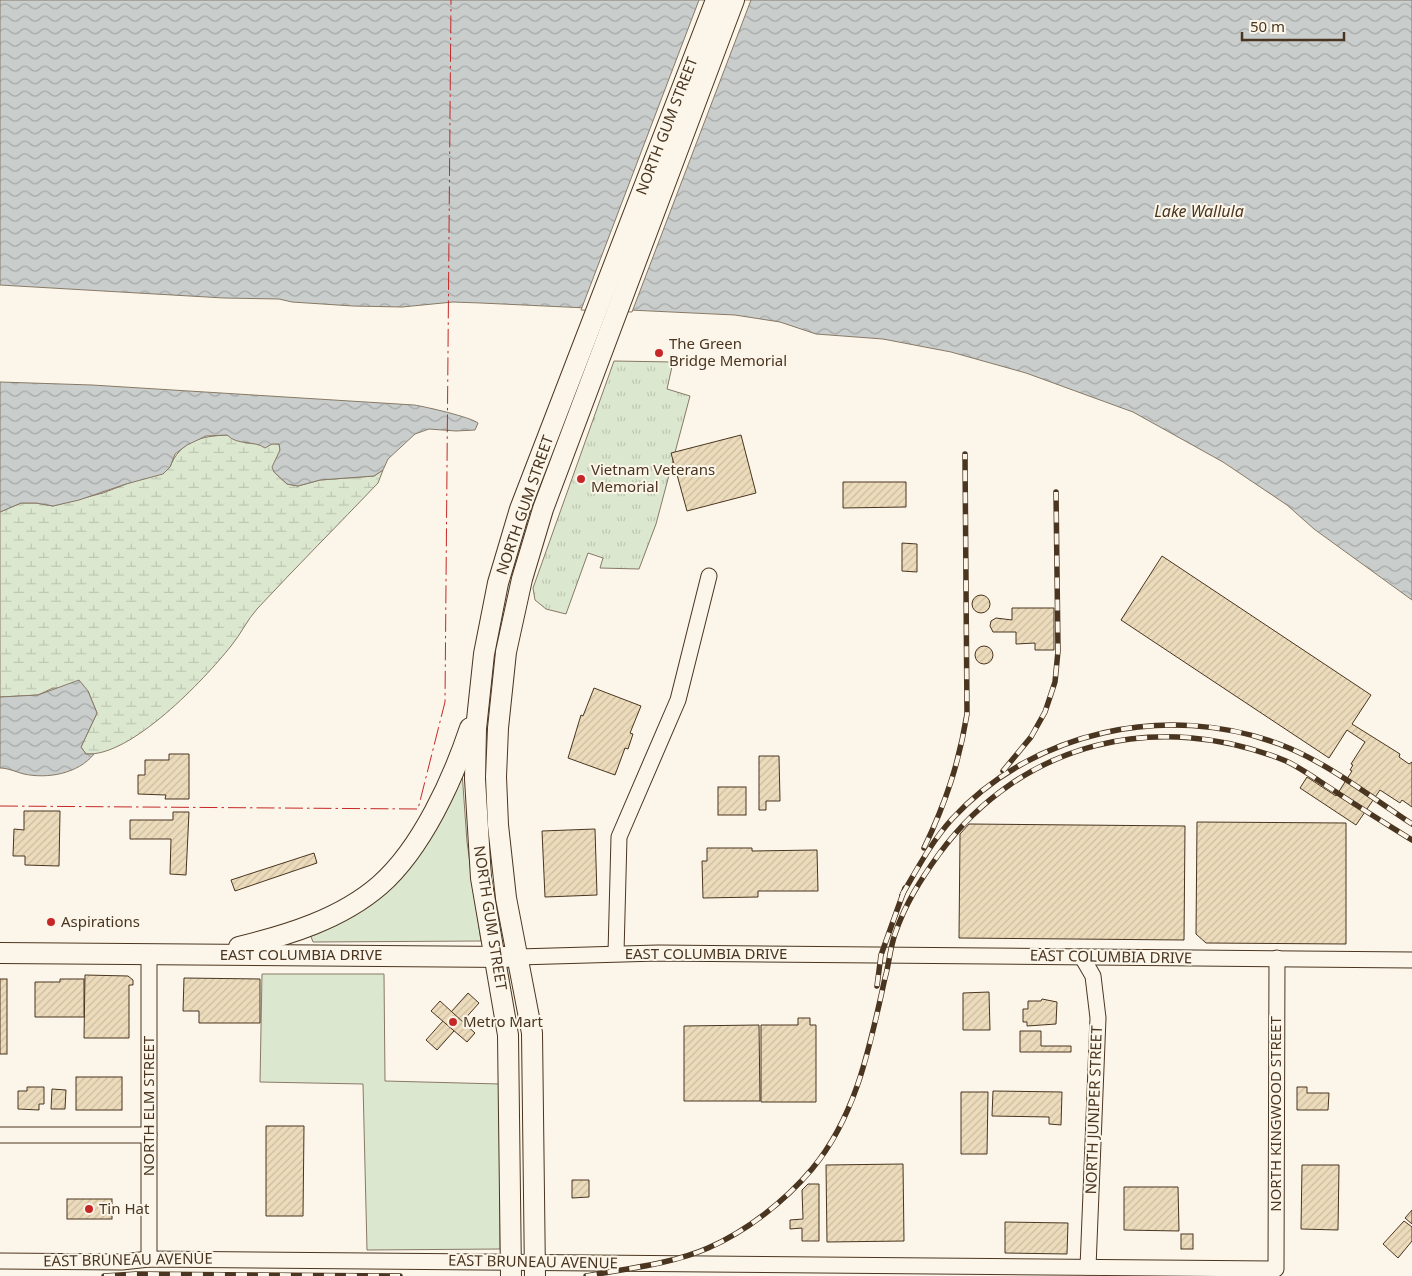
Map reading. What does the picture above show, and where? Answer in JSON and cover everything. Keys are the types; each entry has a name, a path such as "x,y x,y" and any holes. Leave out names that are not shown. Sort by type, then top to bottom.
{"main road":[{"name":"NORTH GUM STREET","path":"535,1269 533,1050 529,1008 506,898 498,825 497,752 503,678 513,616 527,557 584,370 716,0"},
{"name":"NORTH GUM STREET","path":"511,1269 510,1060 505,1011 483,895 476,828 475,779 478,704 488,634 504,558 523,501 584,370 734,0"},
{"path":"205,954 282,937 350,906 380,885 399,865 441,798 464,746 478,704"},
{"name":"EAST COLUMBIA DRIVE","path":"0,953 518,957"}],"street":[{"path":"616,953 619,837 678,700 709,576"},
{"name":"EAST COLUMBIA DRIVE","path":"518,957 616,953 1412,960"},
{"name":"NORTH ELM STREET","path":"149,954 149,1258"},
{"name":"NORTH JUNIPER STREET","path":"1082,957 1092,976 1098,1018 1088,1267"},
{"name":"NORTH KINGWOOD STREET","path":"1276,958 1276,1269"},
{"path":"0,1135 149,1135"},
{"name":"EAST BRUNEAU AVENUE","path":"0,1262 122,1262 149,1258 511,1269 1088,1267 1276,1269"}],"green space":[{"path":"614,361 673,362 667,389 690,396 656,524 639,569 600,568 603,558 588,553 566,614 546,609 535,600 533,588"},
{"path":"227,435 246,443 279,444 280,450 274,472 287,484 298,486 320,480 374,476 383,470 378,483 257,609 219,661 185,696 145,730 124,743 104,752 86,754 81,747 97,713 88,691 53,688 38,695 0,697 0,512 21,503 53,506 103,493 170,467 179,451 192,442 209,437"},
{"path":"462,772 467,842 481,941 313,942 310,934 362,905"},
{"path":"262,974 384,974 385,1081 500,1084 500,1249 367,1250 363,1084 260,1082"}],"water":[{"name":"Lake Wallula","path":"0,0 1412,0 1412,600 1314,529 1287,505 1223,462 1133,412 1026,373 951,352 883,339 816,334 780,322 735,315 453,302 402,307 353,306 292,302 279,299 224,298 0,285"},
{"path":"0,382 92,385 414,405 458,415 478,423 475,430 429,429 415,434 388,459 383,470 374,476 320,480 298,486 287,484 274,472 272,467 280,450 279,444 272,444 265,448 256,444 236,441 227,435 206,436 187,445 175,454 170,467 163,474 79,500 53,506 21,503 0,512"},
{"path":"79,680 88,691 97,713 81,747 86,754 94,754 80,766 52,775 24,774 0,768 0,697 38,695"}],"pier":[{"path":"699,0 751,0 632,312 581,310"}],"building":[{"path":"741,435 756,493 687,511 671,453"},
{"path":"843,482 906,482 906,507 843,508"},
{"path":"902,543 917,544 917,572 902,571"},
{"path":"1162,556 1371,695 1352,724 1400,754 1399,757 1409,764 1412,762 1412,807 1402,800 1400,803 1380,790 1356,825 1300,788 1307,777 1336,796 1352,771 1350,770 1353,765 1351,764 1365,742 1347,730 1329,758 1121,620"},
{"path":"981,595 987,598 990,604 987,610 981,613 975,610 972,604 975,598"},
{"path":"1012,608 1054,608 1054,650 1035,650 1035,643 1016,644 1016,632 993,632 990,626 991,621 996,618 1012,620"},
{"path":"984,646 990,649 993,655 990,661 984,664 978,661 975,655 978,649"},
{"path":"594,688 641,706 630,733 633,734 628,749 625,748 615,775 568,758 581,715 583,716"},
{"path":"169,754 189,754 189,799 165,799 166,795 138,794 138,775 145,775 145,760 169,760"},
{"path":"759,756 779,756 780,801 766,801 766,810 759,810"},
{"path":"718,787 746,787 746,815 718,815"},
{"path":"24,811 60,811 59,866 25,865 25,856 13,856 14,829 24,830"},
{"path":"173,812 189,812 186,875 170,874 171,839 130,839 130,820 173,820"},
{"path":"1197,822 1346,823 1346,944 1206,943 1196,934"},
{"path":"969,824 1185,826 1184,940 959,938 960,834"},
{"path":"595,829 597,895 545,897 542,831"},
{"path":"707,848 752,848 752,851 817,850 818,891 758,891 758,897 703,898 702,861 707,861"},
{"path":"314,853 317,863 235,891 231,880"},
{"path":"85,975 128,976 133,980 133,985 129,985 129,1038 84,1038"},
{"path":"184,978 260,979 260,1023 199,1023 199,1011 183,1011"},
{"path":"0,979 7,979 7,1054 0,1054"},
{"path":"60,979 84,979 84,1017 35,1017 35,982 60,982"},
{"path":"989,992 990,1030 963,1030 963,993"},
{"path":"468,993 479,1003 437,1050 426,1040"},
{"path":"1042,999 1057,1002 1056,1024 1027,1026 1027,1022 1023,1022 1023,1009 1028,1009 1028,1001 1041,1001"},
{"name":"Metro Mart","path":"440,1001 475,1033 467,1042 431,1011"},
{"path":"798,1018 810,1018 810,1025 816,1025 816,1102 761,1102 761,1025 798,1025"},
{"path":"759,1025 760,1101 684,1101 684,1026"},
{"path":"1020,1031 1041,1031 1041,1046 1071,1046 1071,1052 1020,1052"},
{"path":"76,1077 122,1077 122,1110 76,1110"},
{"path":"27,1087 44,1087 44,1104 39,1104 39,1110 18,1109 18,1091 27,1091"},
{"path":"1297,1087 1307,1087 1307,1093 1329,1093 1328,1110 1297,1110"},
{"path":"52,1089 66,1090 65,1109 51,1109"},
{"path":"993,1091 1062,1092 1061,1125 1049,1124 1049,1117 992,1116"},
{"path":"961,1092 988,1092 987,1154 961,1154"},
{"path":"266,1126 304,1126 303,1216 266,1216"},
{"path":"903,1164 904,1241 827,1242 826,1165"},
{"path":"1302,1165 1339,1165 1338,1230 1301,1229"},
{"path":"572,1180 589,1180 589,1197 572,1198"},
{"path":"808,1184 819,1184 819,1241 802,1241 802,1228 790,1229 790,1220 803,1219 802,1190"},
{"path":"1124,1187 1178,1187 1179,1231 1124,1230"},
{"name":"Tin Hat","path":"67,1199 112,1199 112,1219 67,1219"},
{"path":"1412,1210 1412,1224 1405,1218"},
{"path":"1404,1221 1412,1227 1412,1241 1398,1258 1383,1244"},
{"path":"1005,1222 1068,1223 1067,1254 1005,1253"},
{"path":"1181,1234 1193,1234 1193,1249 1181,1249"}],"railway":[{"path":"924,848 951,782 967,714 965,454"},
{"path":"1003,771 1031,737 1045,712 1055,682 1058,651 1056,492"},
{"path":"902,895 938,836 952,819 985,789 1022,764 1062,746 1104,733 1148,726 1192,726 1236,732 1279,744 1297,751 1331,770 1412,824"},
{"path":"586,1276 664,1262 694,1254 723,1241 751,1224 778,1204 812,1169 827,1148 851,1103 867,1054 893,939 914,892 939,854 972,815 1010,784 1052,761 1096,746 1142,738 1189,738 1238,745 1292,764 1412,840"},
{"path":"877,986 881,955 905,888"},
{"path":"104,1276 136,1274 400,1276"}],"power":[{"path":"0,806 418,809 445,702 451,0"}],"place":[{"name":"The Green Bridge Memorial","path":"659,353"},
{"name":"Vietnam Veterans Memorial","path":"581,479"},
{"name":"Aspirations","path":"51,922"},
{"name":"Metro Mart","path":"453,1022"},
{"name":"Tin Hat","path":"89,1209"}]}
